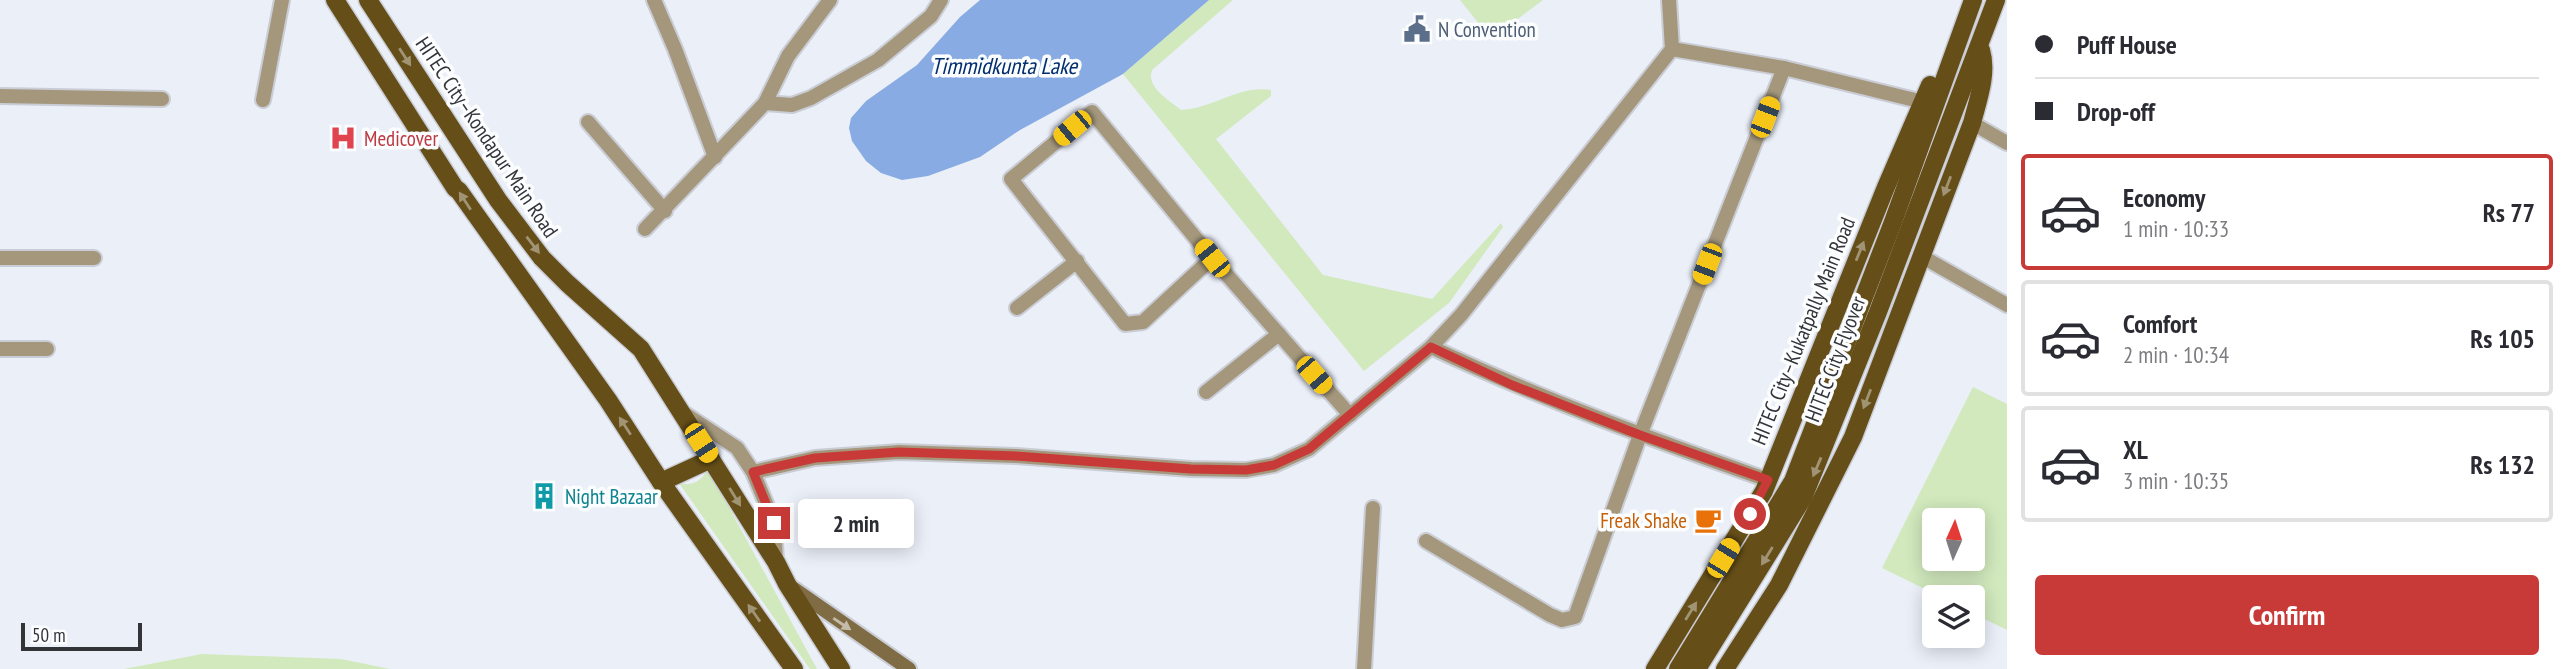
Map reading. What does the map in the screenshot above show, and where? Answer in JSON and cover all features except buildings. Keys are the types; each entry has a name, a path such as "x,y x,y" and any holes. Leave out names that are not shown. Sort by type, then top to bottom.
{"main road":[{"path":"335,0 455,188 608,400 661,482 794,669"},
{"name":"HITEC City–Kondapur Main Road","path":"368,0 498,201 542,258 641,349 841,669"},
{"name":"HITEC City–Kukatpally Main Road","path":"1655,669 1764,491 1886,187 1936,73 1955,47 1973,0"},
{"path":"1725,669 1779,585 1853,437 1972,123 1983,74 1984,60 1980,48 1996,0"},
{"name":"HITEC City Flyover","path":"1697,669 1803,499 1869,310 1955,47"},
{"name":"HITEC City Flyover","path":"1678,669 1793,481 1980,48"},
{"path":"661,482 711,459"},
{"path":"787,584 909,669"}],"street":[{"path":"263,100 282,0"},
{"path":"654,0 715,157"},
{"path":"645,229 765,103 788,56 831,0"},
{"path":"765,103 792,105 811,98 878,60 931,16 941,0"},
{"path":"753,472 815,458 899,452 1246,470 1274,465 1309,449 1431,347 1492,279 1672,49 1669,0"},
{"path":"1672,49 1784,68 1923,102"},
{"path":"1426,541 1550,615 1562,620 1575,617 1640,435 1784,68"},
{"path":"0,96 162,99"},
{"path":"1212,258 1143,322 1125,324 1011,179 1092,112 1212,258 1350,415"},
{"path":"588,122 665,211"},
{"path":"1972,123 2007,143"},
{"path":"1921,256 2007,305"},
{"path":"0,258 94,258"},
{"path":"1017,308 1077,261"},
{"path":"1206,392 1279,334"},
{"path":"1431,347 1512,385 1640,435 1768,480"},
{"path":"0,349 47,349"},
{"path":"681,412 737,448 753,472 774,523 776,562"},
{"path":"1364,669 1373,508"}],"green space":[{"path":"1209,0 1233,0 1152,70 1152,82 1160,93 1181,110 1204,106 1248,91 1271,90 1271,96 1216,139 1323,275 1432,299 1501,223 1503,227 1449,303 1364,371 1123,74"},
{"path":"1460,0 1543,0 1491,39"},
{"path":"1973,387 2007,404 2007,630 1985,619 1985,585 1922,585 1922,588 1882,568"},
{"path":"708,469 817,669 810,669 679,483 696,482"},
{"path":"202,654 341,659 390,669 124,669"}],"water":[{"name":"Timmidkunta Lake","path":"980,0 1209,0 1123,74 1020,130 980,157 928,176 902,180 881,173 866,161 852,141 849,128 851,118 866,101 917,65 960,17"}],"place":[{"name":"N Convention","path":"1417,29"},
{"name":"Medicover","path":"343,138"},
{"name":"Night Bazaar","path":"544,496"},
{"name":"Freak Shake","path":"1708,520"}],"route":[{"path":"774,523 753,472 815,458 899,452 1016,456 1191,469 1246,470 1274,465 1309,449 1431,347 1512,385 1640,435 1768,480 1750,514"}]}
